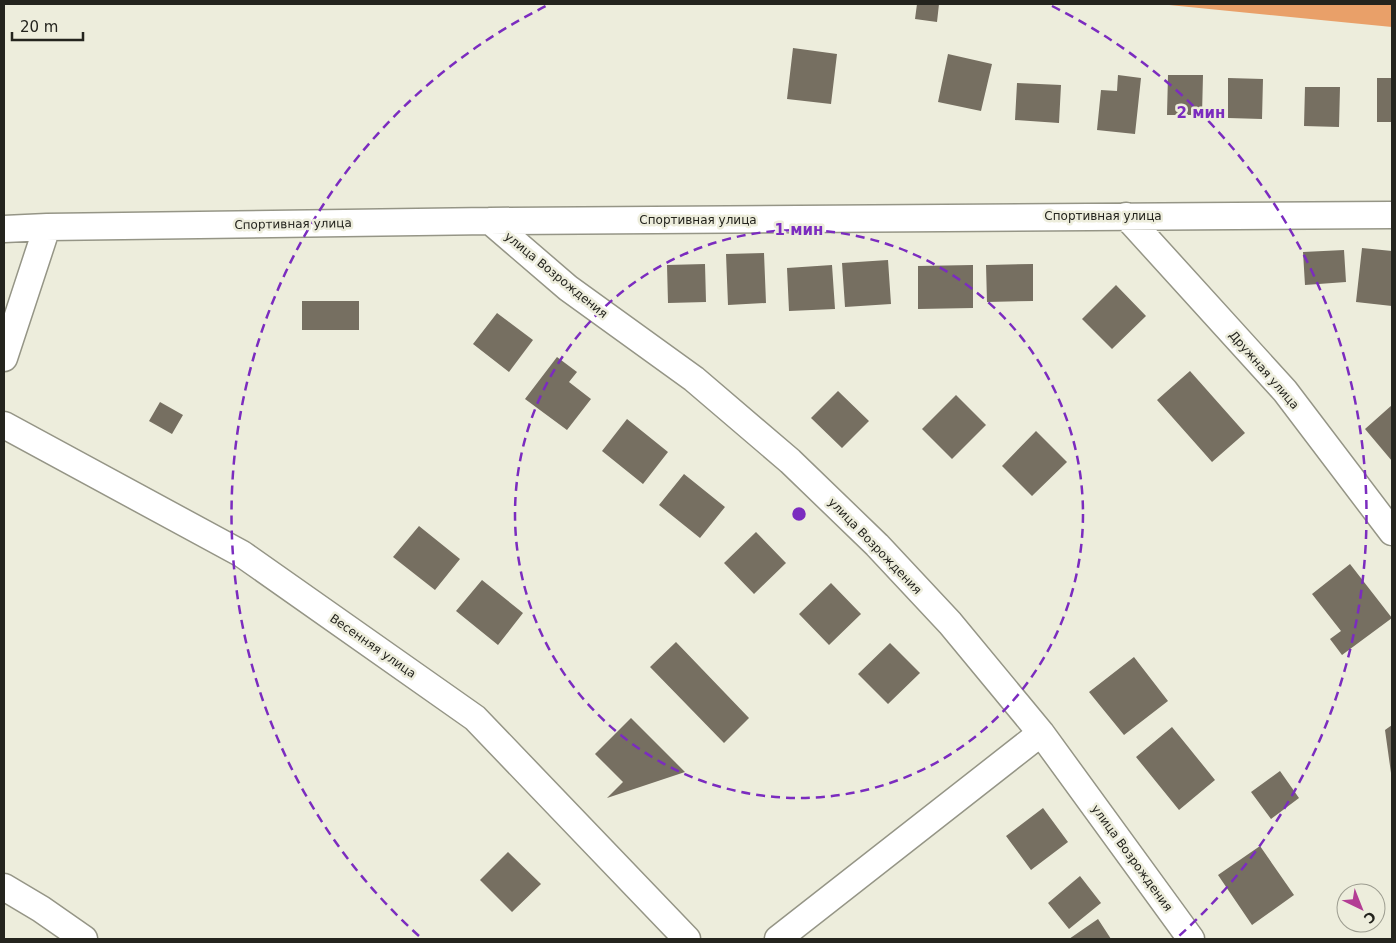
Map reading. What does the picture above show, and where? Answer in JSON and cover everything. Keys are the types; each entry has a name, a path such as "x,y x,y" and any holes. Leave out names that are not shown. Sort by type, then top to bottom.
{"street":[{"name":"Спортивная улица","path":"4,229 490,221 1392,214"},
{"name":"Дружная улица","path":"1126,216 1285,391 1392,532"},
{"name":"улица Возрождения","path":"490,221 568,288 694,379 790,461 877,545 950,623 1041,732 1191,939"},
{"path":"4,358 47,227"},
{"name":"Весенняя улица","path":"4,425 242,554 475,718 687,939"},
{"path":"778,939 1041,732"},
{"path":"4,886 84,939"}],"shaded area":[{"path":"1159,4 1392,4 1392,27"}],"building":[{"path":"917,4 939,4 937,22 915,19"},
{"path":"793,48 837,54 831,104 787,99"},
{"path":"948,54 992,64 981,111 938,102"},
{"path":"1118,75 1141,78 1135,134 1097,130 1101,90 1117,91"},
{"path":"1168,75 1203,75 1202,115 1167,115"},
{"path":"1228,78 1263,79 1262,119 1228,118"},
{"path":"1377,78 1392,78 1392,122 1377,122"},
{"path":"1017,83 1061,85 1059,123 1015,120"},
{"path":"1305,87 1340,87 1339,127 1304,126"},
{"path":"1362,248 1392,251 1392,306 1356,302"},
{"path":"1344,250 1346,282 1305,285 1303,252"},
{"path":"764,253 766,303 728,305 726,254"},
{"path":"888,260 891,304 845,307 842,263"},
{"path":"705,264 706,302 668,303 667,265"},
{"path":"1033,264 1033,301 987,302 986,265"},
{"path":"832,265 835,309 789,311 787,268"},
{"path":"973,265 973,308 918,309 918,266"},
{"path":"1116,285 1146,316 1112,349 1082,319"},
{"path":"302,301 359,301 359,330 302,330"},
{"path":"497,313 533,340 509,372 473,344"},
{"path":"557,357 577,372 569,382 591,399 567,430 525,399"},
{"path":"1190,371 1245,433 1212,462 1157,400"},
{"path":"838,391 869,421 842,448 811,418"},
{"path":"956,395 986,425 952,459 922,429"},
{"path":"160,402 183,415 172,434 149,421"},
{"path":"1392,405 1392,461 1365,429"},
{"path":"627,419 668,452 643,484 602,451"},
{"path":"1036,431 1067,462 1032,496 1002,466"},
{"path":"684,474 725,507 700,538 659,505"},
{"path":"419,526 460,559 435,590 393,557"},
{"path":"756,532 786,563 754,594 724,563"},
{"path":"1350,564 1392,618 1342,655 1330,639 1341,631 1312,594"},
{"path":"482,580 523,613 498,645 456,611"},
{"path":"831,583 861,614 829,645 799,614"},
{"path":"676,642 749,718 724,743 650,667"},
{"path":"890,643 920,673 888,704 858,674"},
{"path":"1134,657 1168,701 1124,735 1089,692"},
{"path":"631,718 685,772 607,798 623,782 595,754"},
{"path":"1392,725 1392,773 1391,773 1385,730"},
{"path":"1172,727 1215,780 1179,810 1136,757"},
{"path":"1280,771 1299,798 1271,819 1251,792"},
{"path":"1043,808 1068,842 1031,870 1006,836"},
{"path":"1260,846 1294,895 1252,925 1218,875"},
{"path":"508,852 541,884 512,912 480,880"},
{"path":"1080,876 1101,903 1069,929 1048,903"},
{"path":"1098,919 1111,939 1069,939"}]}
